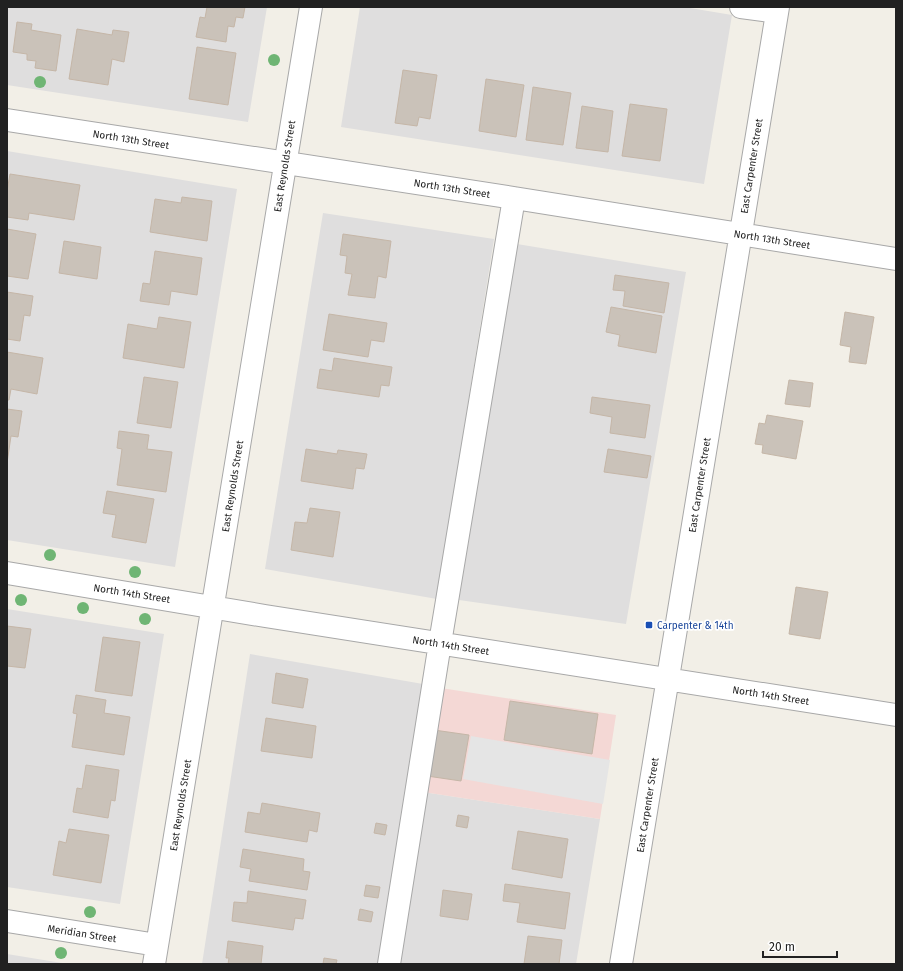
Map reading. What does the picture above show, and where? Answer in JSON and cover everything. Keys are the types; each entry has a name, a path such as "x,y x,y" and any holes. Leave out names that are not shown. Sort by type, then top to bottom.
{"street":[{"name":"East Reynolds Street","path":"156,954 284,163 311,7"},
{"path":"741,7 777,10"},
{"name":"East Carpenter Street","path":"621,964 777,10"},
{"name":"North 13th Street","path":"7,120 514,198 896,260"},
{"path":"389,964 440,643 514,198"},
{"name":"North 14th Street","path":"7,573 213,606 265,616 896,715"},
{"name":"Meridian Street","path":"7,921 156,954"}],"shaded area":[{"path":"7,7 267,7 248,122 7,85"},
{"path":"360,7 684,7 732,15 704,184 341,127"},
{"path":"7,151 237,189 175,567 7,540"},
{"path":"323,213 494,239 437,599 265,569"},
{"path":"517,244 686,272 626,624 459,600"},
{"path":"7,609 164,634 120,904 7,887"},
{"path":"250,654 423,684 381,964 202,964"},
{"path":"441,688 616,715 600,819 423,792"},
{"path":"471,736 610,760 603,804 463,779"},
{"path":"423,792 600,819 576,964 395,964"},
{"path":"7,954 68,964 7,964"}],"building":[{"path":"207,7 245,7 243,18 236,17 234,27 228,26 226,42 196,37 200,17 205,18"},
{"path":"17,22 32,24 31,30 61,35 56,71 35,68 36,61 27,60 27,54 13,52"},
{"path":"77,29 112,35 113,30 129,32 124,62 112,59 108,85 69,79"},
{"path":"197,47 236,53 228,105 189,99"},
{"path":"403,70 437,75 430,119 419,117 417,126 395,123"},
{"path":"486,79 524,85 516,137 479,131"},
{"path":"533,87 571,93 563,145 526,140"},
{"path":"630,104 667,109 660,161 622,156"},
{"path":"582,106 613,111 608,152 576,148"},
{"path":"10,174 80,185 74,220 29,213 28,220 7,217 7,191"},
{"path":"182,197 212,201 207,241 150,232 155,199 181,203"},
{"path":"7,229 36,234 28,279 7,276"},
{"path":"343,234 391,241 386,278 378,276 375,298 348,295 352,274 345,273 347,256 340,255"},
{"path":"64,241 101,247 97,279 59,273"},
{"path":"155,251 202,258 197,295 171,291 169,305 140,301 143,283 150,284"},
{"path":"615,275 669,283 664,313 623,306 625,291 613,290"},
{"path":"7,292 33,296 30,316 24,315 20,341 7,339"},
{"path":"611,307 662,316 656,353 618,346 620,335 606,332"},
{"path":"845,312 874,317 866,364 849,362 851,347 840,345"},
{"path":"329,314 387,323 384,342 371,340 368,357 323,350"},
{"path":"159,317 191,322 184,368 123,358 128,324 157,329"},
{"path":"7,352 43,358 37,394 11,389 9,400 7,400"},
{"path":"334,358 392,367 389,386 381,385 379,397 317,388 320,369 332,371"},
{"path":"144,377 178,382 171,428 137,423"},
{"path":"789,380 813,383 810,407 785,404"},
{"path":"592,397 650,405 645,438 610,433 612,417 590,413"},
{"path":"7,409 22,411 18,437 11,436 7,463"},
{"path":"767,415 803,421 796,459 762,453 763,445 755,444 759,423 765,424"},
{"path":"119,431 149,435 147,449 172,452 166,492 117,485 122,449 117,448"},
{"path":"306,449 337,454 338,450 367,454 364,469 356,468 353,489 301,481"},
{"path":"608,449 651,456 647,478 604,472"},
{"path":"107,491 154,499 146,543 112,537 116,515 103,513"},
{"path":"310,508 340,512 333,557 291,550 295,522 307,523"},
{"path":"796,587 828,592 820,639 789,634"},
{"path":"7,626 31,629 25,668 7,666"},
{"path":"103,637 140,642 132,696 95,691"},
{"path":"276,673 308,679 303,708 272,703"},
{"path":"76,695 106,700 104,713 130,717 124,755 72,747 77,714 73,713"},
{"path":"510,701 598,714 592,754 504,740"},
{"path":"266,718 316,726 312,758 261,751"},
{"path":"434,730 469,735 461,781 427,776"},
{"path":"86,765 119,770 115,801 111,800 108,818 73,812 77,788 82,789"},
{"path":"262,803 320,813 317,832 309,830 307,842 245,832 248,812 260,814"},
{"path":"458,815 469,817 467,828 456,826"},
{"path":"376,823 387,825 385,835 374,833"},
{"path":"69,829 109,835 101,883 53,875 59,841 66,843"},
{"path":"518,831 568,839 562,878 512,869"},
{"path":"243,849 304,859 303,871 310,872 307,890 249,881 251,869 240,867"},
{"path":"505,884 570,893 565,929 517,922 520,903 503,901"},
{"path":"366,885 380,887 378,898 364,896"},
{"path":"443,890 472,894 468,920 440,916"},
{"path":"248,891 306,900 303,919 295,918 293,930 232,921 234,902 247,903"},
{"path":"360,909 373,912 371,922 358,920"},
{"path":"528,936 562,940 559,964 524,964"},
{"path":"228,941 263,946 261,964 228,964 229,958 226,958"},
{"path":"324,958 337,960 336,964 323,964"}],"place":[{"name":"Carpenter & 14th","path":"649,625"}]}
